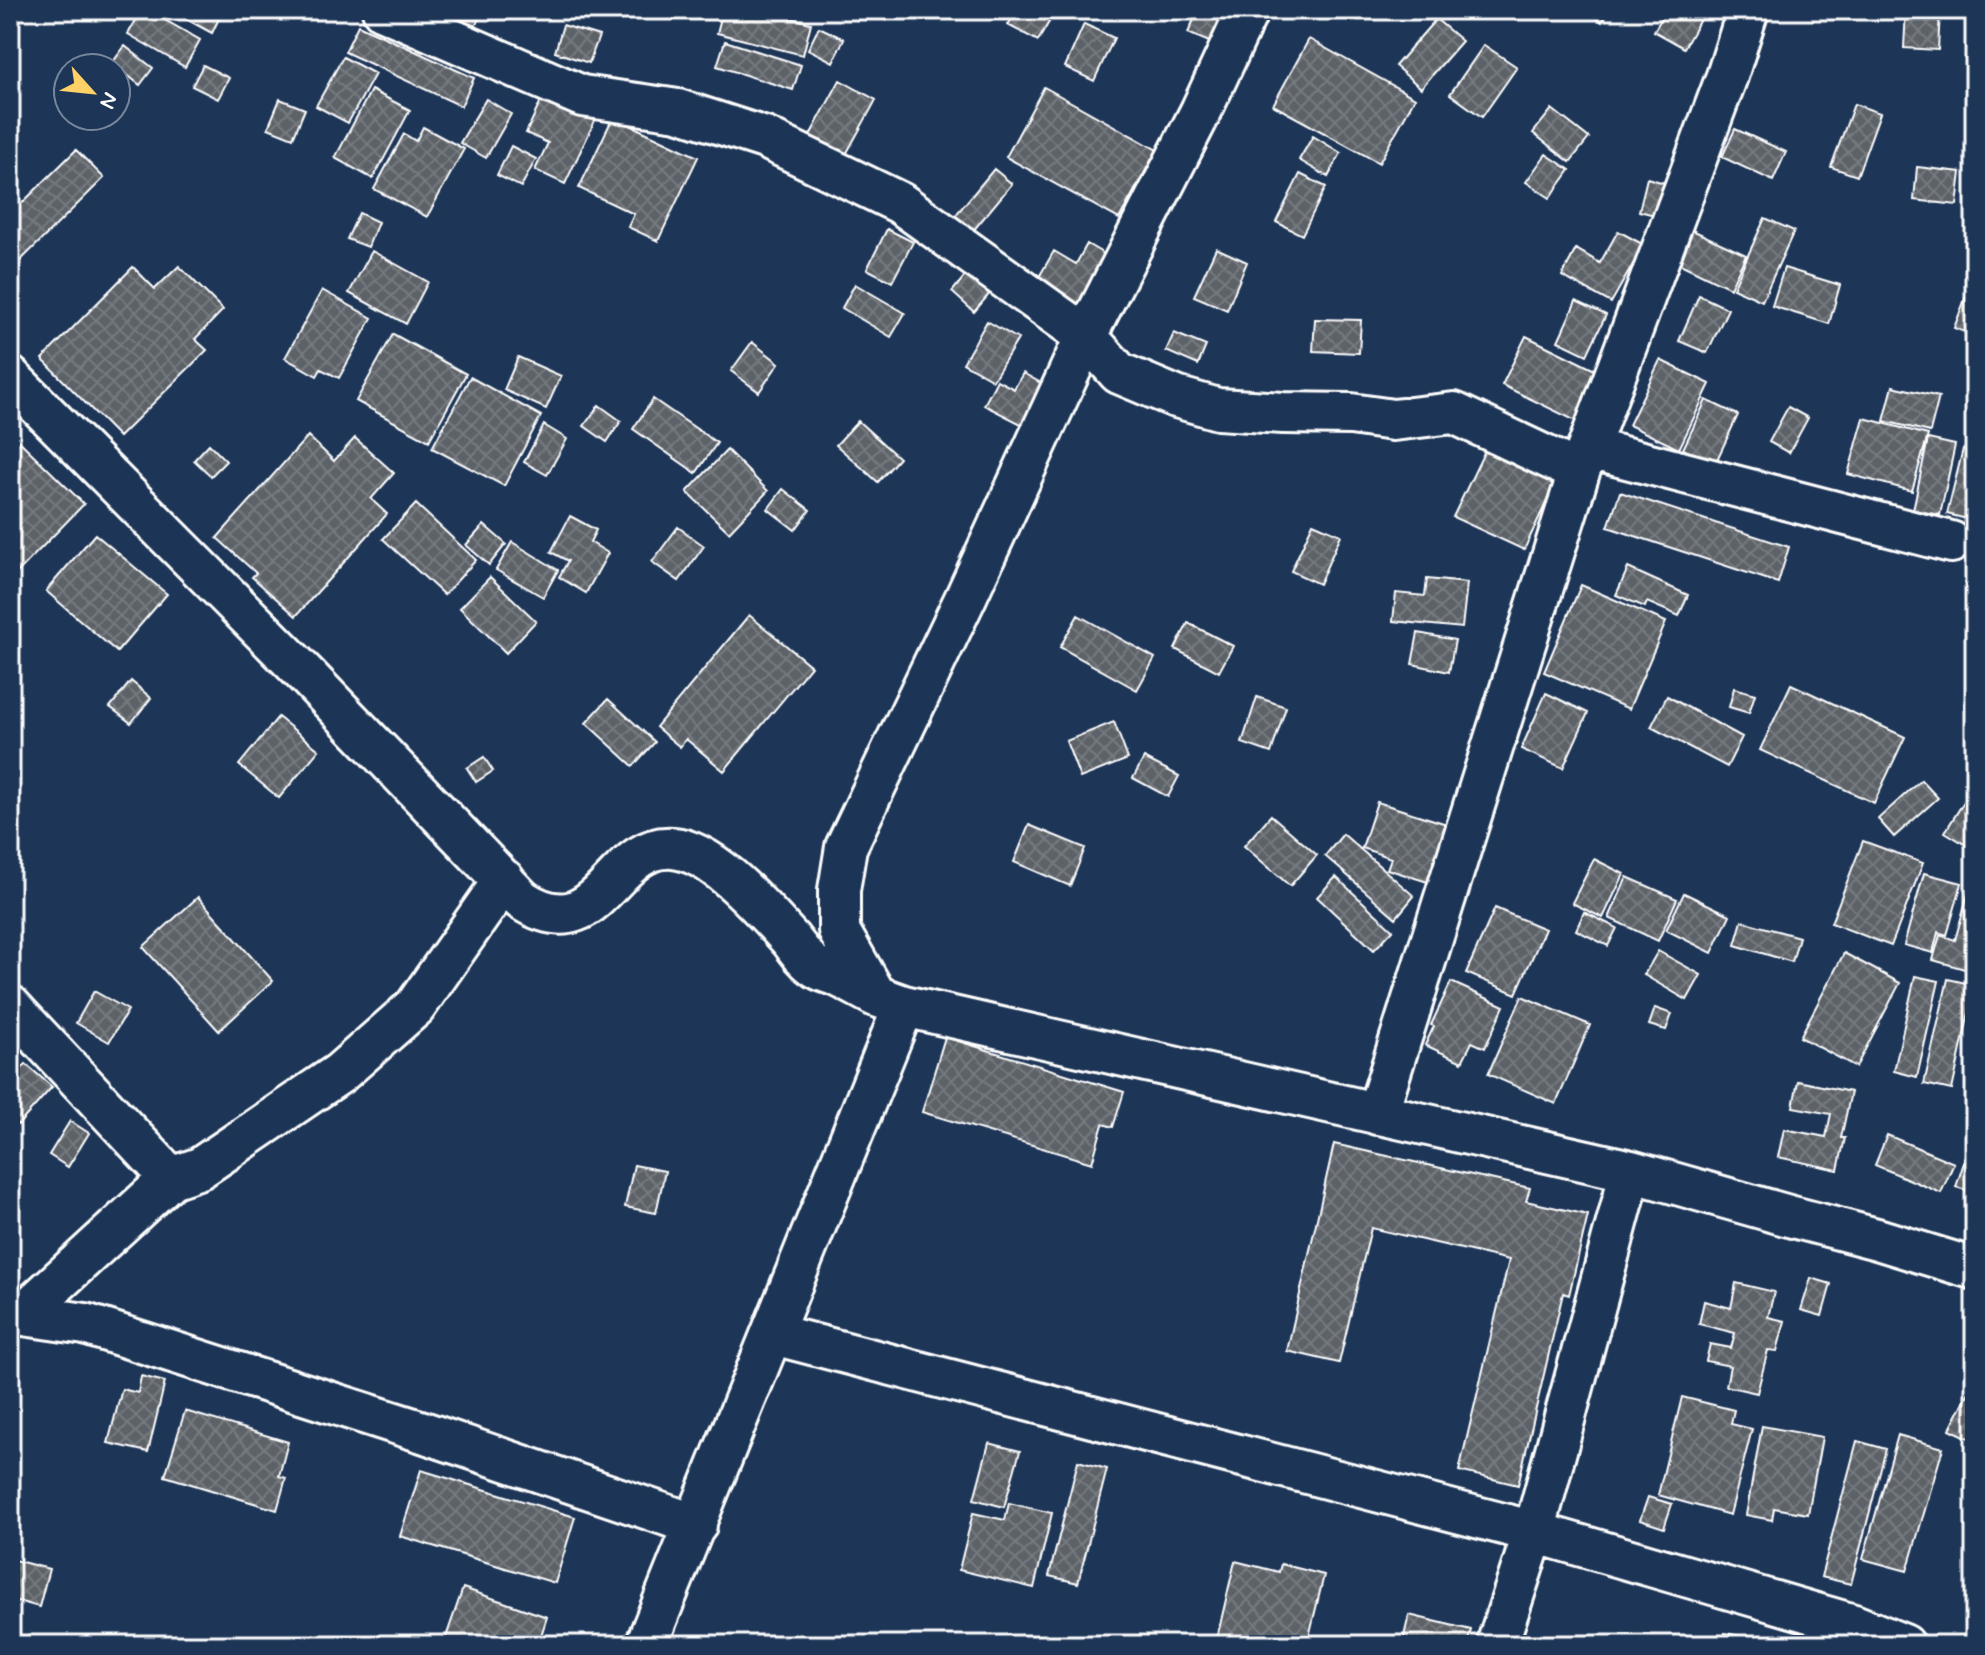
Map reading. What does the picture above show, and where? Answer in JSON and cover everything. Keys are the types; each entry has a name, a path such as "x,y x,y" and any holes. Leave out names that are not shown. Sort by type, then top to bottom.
{"street":[{"path":"383,10 582,96 678,110 765,138 900,203 1086,336 1119,373 1176,397 1218,409 1351,414 1393,420 1454,413 1583,460 1951,542"},
{"path":"890,1001 839,931 839,890 846,847 1086,336 1201,111 1248,10"},
{"path":"1377,1114 1583,460 1727,76 1748,10"},
{"path":"10,377 308,677 522,900 546,912 563,913 590,905 625,867 645,853 670,847 691,850 709,861 756,902 816,968 890,1001 1631,1171 1975,1269"},
{"path":"16,1314 171,1178 200,1168 340,1073 415,1007 504,880"},
{"path":"646,1645 773,1334 890,1001"},
{"path":"10,1006 171,1178"},
{"path":"1497,1645 1534,1532 1631,1171"},
{"path":"16,1314 85,1324 408,1427 696,1525"},
{"path":"773,1334 1534,1532 1854,1625 1904,1645"}],"building":[{"path":"142,10 200,40 185,67 128,34"},
{"path":"190,10 223,10 212,33 186,19"},
{"path":"432,10 483,10 474,29"},
{"path":"723,10 760,10 811,23 803,55 717,33"},
{"path":"1017,10 1056,10 1038,41 1008,25"},
{"path":"1198,10 1232,10 1216,45 1188,33"},
{"path":"1585,10 1610,10 1602,22"},
{"path":"1666,10 1691,10 1702,16 1684,48 1654,31"},
{"path":"1906,10 1940,10 1938,50 1904,48"},
{"path":"1436,19 1462,41 1421,88 1395,66"},
{"path":"1084,24 1114,38 1094,81 1065,67"},
{"path":"358,25 474,78 461,106 345,52"},
{"path":"563,25 599,36 589,63 555,52"},
{"path":"819,27 844,39 833,62 808,49"},
{"path":"1309,39 1415,98 1379,163 1273,105"},
{"path":"725,41 801,65 793,90 717,66"},
{"path":"1484,45 1517,67 1482,117 1450,94"},
{"path":"125,46 153,68 140,85 132,79 132,52 120,52"},
{"path":"343,57 375,74 348,123 316,106"},
{"path":"203,65 229,78 218,99 192,86"},
{"path":"840,80 876,100 844,158 808,139"},
{"path":"1044,87 1157,150 1119,219 1006,157"},
{"path":"371,90 410,110 373,179 335,158"},
{"path":"546,90 598,114 565,184 535,170 548,143 526,133"},
{"path":"280,99 305,109 293,138 268,128"},
{"path":"486,99 511,114 486,158 460,143"},
{"path":"1854,104 1880,113 1857,176 1831,167"},
{"path":"1552,109 1589,138 1570,162 1533,133"},
{"path":"613,117 698,157 658,241 628,227 634,214 579,188"},
{"path":"423,127 464,149 427,217 374,189 404,134 416,141"},
{"path":"1735,129 1786,152 1773,181 1722,157"},
{"path":"1313,136 1341,153 1328,177 1299,160"},
{"path":"511,146 536,159 521,187 497,175"},
{"path":"76,150 104,178 10,271 10,215"},
{"path":"1546,154 1570,170 1550,198 1526,182"},
{"path":"1917,167 1961,172 1957,205 1914,200"},
{"path":"994,169 1012,184 967,238 949,223"},
{"path":"1300,174 1326,187 1302,235 1276,222"},
{"path":"1647,178 1675,186 1667,218 1639,211"},
{"path":"359,213 378,222 368,247 347,239"},
{"path":"1765,218 1794,231 1762,301 1733,288"},
{"path":"887,229 913,242 892,282 867,269"},
{"path":"1690,229 1746,255 1730,288 1676,262"},
{"path":"1618,231 1644,245 1611,303 1562,276 1576,249 1600,263"},
{"path":"1087,244 1111,258 1083,308 1036,282 1054,251 1076,264"},
{"path":"1216,248 1247,262 1227,310 1194,296"},
{"path":"372,251 428,282 406,324 349,293"},
{"path":"179,266 223,310 195,339 207,350 119,437 42,359 133,267 155,289"},
{"path":"973,266 996,286 974,312 952,292"},
{"path":"1784,268 1840,285 1829,324 1772,306"},
{"path":"1975,273 1975,336 1954,328"},
{"path":"855,284 905,313 891,337 842,308"},
{"path":"322,290 372,318 339,378 321,369 317,376 285,358"},
{"path":"1699,295 1728,309 1707,353 1679,341"},
{"path":"1576,301 1606,315 1587,355 1558,341"},
{"path":"1315,319 1361,320 1359,353 1313,351"},
{"path":"987,321 1018,339 993,380 963,363"},
{"path":"1174,333 1206,346 1198,365 1166,351"},
{"path":"393,334 466,374 429,441 356,401"},
{"path":"1526,336 1605,375 1582,424 1502,385"},
{"path":"752,342 779,363 759,392 731,371"},
{"path":"518,357 561,376 546,409 504,390"},
{"path":"1660,360 1710,384 1679,449 1629,425"},
{"path":"1023,373 1046,386 1025,426 984,405 997,380 1014,389"},
{"path":"470,377 541,416 504,486 432,448"},
{"path":"1893,386 1939,397 1930,432 1884,421"},
{"path":"653,399 717,443 696,473 633,429"},
{"path":"1706,400 1738,415 1715,464 1683,449"},
{"path":"599,405 621,421 607,442 584,426"},
{"path":"1788,407 1808,418 1789,453 1769,442"},
{"path":"1864,418 1928,435 1912,491 1848,474"},
{"path":"858,421 899,458 878,482 836,445"},
{"path":"544,425 567,439 547,475 524,462"},
{"path":"10,432 84,504 10,580"},
{"path":"308,436 334,461 355,438 394,473 371,499 387,514 296,616 252,577 256,573 217,538"},
{"path":"1928,439 1955,445 1940,515 1913,510"},
{"path":"1489,442 1559,475 1524,550 1453,517"},
{"path":"209,444 226,461 211,476 194,460"},
{"path":"1963,449 1975,452 1975,521 1947,514"},
{"path":"727,450 768,491 729,532 687,492"},
{"path":"783,489 810,510 795,530 768,509"},
{"path":"1620,492 1789,547 1778,583 1608,527"},
{"path":"416,504 476,560 444,595 383,539"},
{"path":"570,516 596,530 590,542 608,553 586,593 559,577 568,561 551,552"},
{"path":"1313,523 1341,535 1319,584 1291,571"},
{"path":"484,525 506,544 489,565 466,545"},
{"path":"678,527 704,546 679,581 652,562"},
{"path":"95,534 167,594 117,652 46,591"},
{"path":"512,542 558,570 543,597 496,570"},
{"path":"1628,568 1688,595 1679,616 1647,602 1645,607 1616,595"},
{"path":"490,577 536,621 506,653 460,608"},
{"path":"1427,579 1467,583 1462,628 1393,621 1396,593 1425,596"},
{"path":"1581,585 1666,622 1629,709 1544,672"},
{"path":"749,615 811,666 724,771 686,739 680,747 656,727"},
{"path":"1078,615 1155,658 1137,690 1060,647"},
{"path":"1188,623 1233,646 1219,672 1175,649"},
{"path":"1418,633 1455,640 1449,672 1412,664"},
{"path":"131,681 151,698 131,723 110,707"},
{"path":"1791,684 1905,737 1874,803 1760,750"},
{"path":"1734,688 1755,694 1749,713 1729,707"},
{"path":"1546,693 1588,713 1563,768 1521,749"},
{"path":"1667,696 1742,737 1727,767 1651,727"},
{"path":"1257,697 1286,707 1271,753 1242,743"},
{"path":"608,699 655,742 633,766 586,723"},
{"path":"278,717 319,750 279,798 239,765"},
{"path":"1114,722 1128,759 1080,778 1066,741"},
{"path":"484,757 493,771 476,782 467,768"},
{"path":"1144,758 1179,776 1168,797 1133,778"},
{"path":"1921,780 1938,798 1894,837 1878,819"},
{"path":"1975,784 1975,842 1971,848 1945,832"},
{"path":"1377,802 1453,826 1434,884 1387,869 1391,858 1362,848"},
{"path":"1271,815 1317,855 1290,886 1244,846"},
{"path":"1029,825 1085,848 1070,886 1014,862"},
{"path":"1343,834 1414,896 1396,918 1325,856"},
{"path":"1863,841 1923,863 1891,946 1831,923"},
{"path":"1594,859 1624,874 1603,918 1572,903"},
{"path":"1975,869 1975,972 1933,960 1940,935 1955,940"},
{"path":"1924,873 1962,883 1947,935 1938,932 1933,953 1904,945"},
{"path":"1336,877 1393,930 1374,950 1317,897"},
{"path":"1627,877 1677,899 1658,941 1609,918"},
{"path":"1684,893 1730,915 1712,953 1666,930"},
{"path":"198,897 273,981 219,1031 143,947"},
{"path":"1495,908 1545,929 1516,994 1466,973"},
{"path":"1584,912 1617,928 1608,946 1576,930"},
{"path":"1742,921 1799,937 1792,962 1735,945"},
{"path":"1658,951 1701,975 1687,1000 1644,975"},
{"path":"1844,953 1900,983 1856,1067 1800,1037"},
{"path":"1915,976 1939,981 1917,1077 1894,1071"},
{"path":"1948,979 1975,985 1952,1090 1924,1084"},
{"path":"1451,982 1504,1006 1485,1048 1472,1042 1462,1062 1425,1045"},
{"path":"94,991 128,1010 109,1042 76,1023"},
{"path":"1522,996 1590,1025 1556,1104 1488,1074"},
{"path":"1655,1008 1672,1014 1666,1030 1649,1025"},
{"path":"10,1037 22,1048 10,1061"},
{"path":"945,1037 1124,1092 1113,1127 1103,1124 1092,1163 922,1112"},
{"path":"26,1064 52,1087 18,1125 10,1117 10,1082"},
{"path":"1798,1081 1851,1092 1838,1170 1778,1157 1784,1129 1826,1137 1831,1114 1793,1107"},
{"path":"70,1121 89,1133 68,1167 49,1155"},
{"path":"1887,1135 1954,1163 1941,1193 1875,1165"},
{"path":"1334,1144 1530,1188 1526,1201 1588,1215 1569,1295 1563,1293 1518,1485 1459,1471 1509,1260 1371,1228 1339,1363 1287,1351"},
{"path":"1968,1150 1975,1152 1975,1193 1956,1187"},
{"path":"634,1165 665,1171 656,1213 625,1207"},
{"path":"1811,1278 1831,1284 1822,1316 1801,1310"},
{"path":"1736,1283 1774,1292 1768,1317 1785,1321 1777,1351 1768,1350 1757,1393 1726,1386 1730,1366 1706,1361 1710,1344 1731,1348 1735,1333 1699,1324 1704,1301 1731,1308"},
{"path":"141,1376 165,1382 148,1452 108,1443 122,1389 138,1393"},
{"path":"1975,1380 1975,1441 1950,1429"},
{"path":"1682,1397 1734,1410 1731,1424 1752,1429 1730,1515 1658,1495"},
{"path":"185,1411 288,1442 279,1476 286,1478 277,1510 165,1476"},
{"path":"1762,1426 1822,1437 1808,1514 1774,1508 1772,1520 1746,1515"},
{"path":"1898,1435 1943,1448 1907,1571 1863,1559"},
{"path":"1857,1441 1886,1449 1851,1584 1821,1577"},
{"path":"989,1443 1020,1451 1004,1507 974,1499"},
{"path":"1078,1461 1107,1469 1078,1583 1049,1576"},
{"path":"421,1470 575,1517 555,1583 400,1536"},
{"path":"1648,1497 1672,1504 1664,1528 1640,1520"},
{"path":"1009,1503 1052,1513 1034,1588 959,1570 973,1513 1005,1520"},
{"path":"10,1559 49,1569 39,1607 10,1599"},
{"path":"1235,1561 1279,1572 1281,1564 1324,1575 1307,1645 1227,1645 1216,1642"},
{"path":"463,1588 547,1617 538,1645 444,1643"},
{"path":"1409,1615 1471,1630 1467,1645 1402,1645"},
{"path":"1725,1633 1771,1642 1770,1645 1723,1645"}]}
